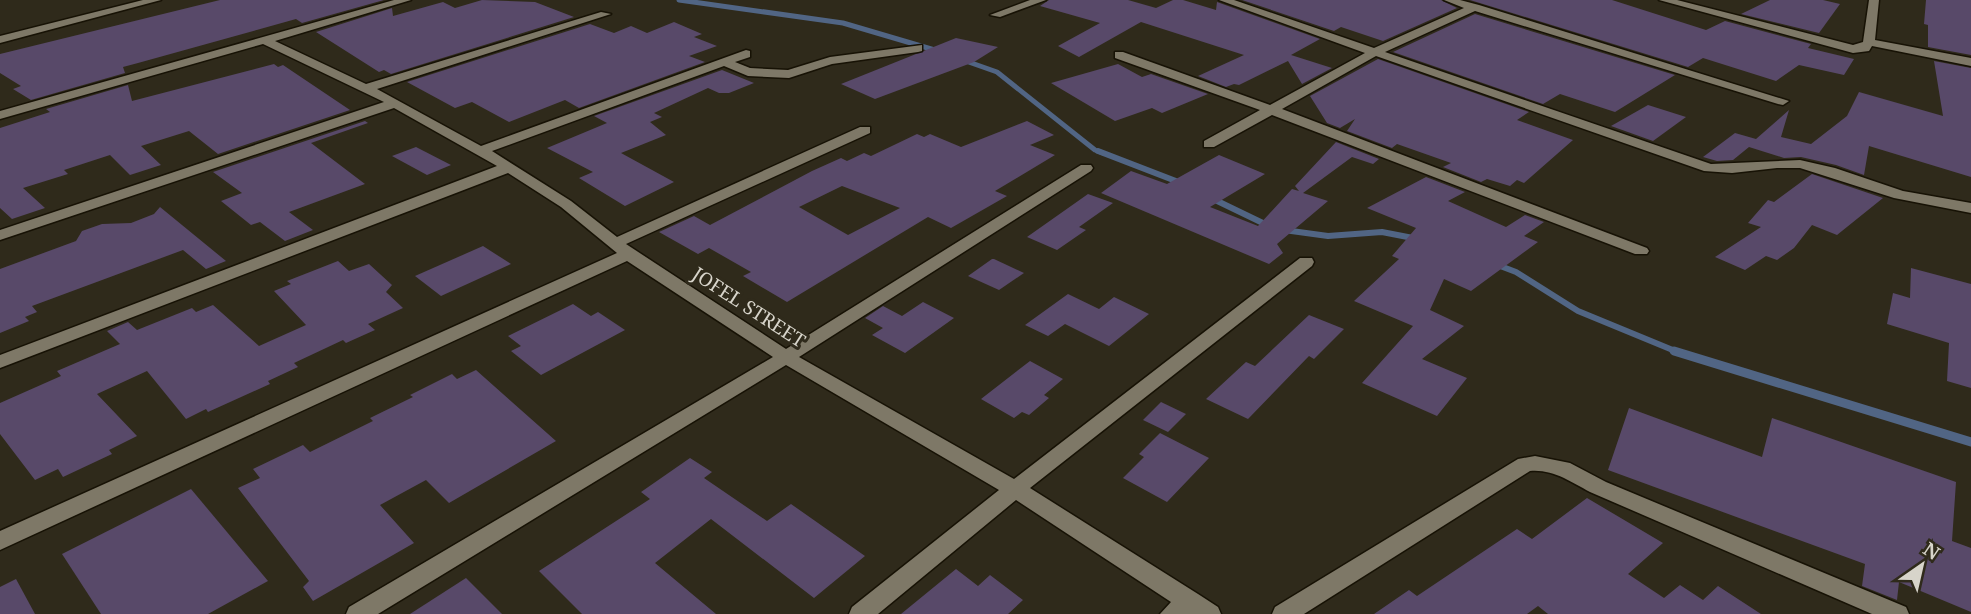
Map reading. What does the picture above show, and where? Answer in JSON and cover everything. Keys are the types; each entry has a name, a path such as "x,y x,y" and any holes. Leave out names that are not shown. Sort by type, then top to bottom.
{"street":[{"path":"0,40 156,0"},
{"path":"0,115 406,0"},
{"path":"996,15 1041,0"},
{"path":"1224,0 1709,168 1725,171 1796,163 1840,173 1907,197 1971,208"},
{"path":"1449,0 1783,101"},
{"path":"1664,0 1835,46 1865,48 1869,42 1874,2 1860,0"},
{"path":"1209,144 1373,53 1475,8"},
{"path":"365,89 604,14"},
{"name":"JOFEL STREET","path":"265,41 395,103 509,167 566,204 621,249 786,356 1015,489 1190,610"},
{"path":"1869,42 1971,62"},
{"path":"724,62 748,72 789,74 830,61 918,48"},
{"path":"480,151 746,54"},
{"path":"1119,55 1272,110 1641,251"},
{"path":"0,235 395,103"},
{"path":"0,541 621,249 865,130"},
{"path":"0,362 509,167"},
{"path":"358,614 786,356 1086,168"},
{"path":"861,614 1015,489 1306,262"},
{"path":"1284,614 1525,464 1540,461 1557,466 1598,487 1897,614"}],"building":[{"path":"220,0 384,0 302,23 296,19 123,67 125,73 31,100 13,89 21,86 0,73 0,54"},
{"path":"482,0 535,2 574,17 391,74 384,70 379,72 316,32 392,8 393,16 443,2 455,8"},
{"path":"1049,0 1128,0 1156,8 1173,0 1183,0 1216,10 1217,2 1320,39 1291,55 1332,68 1302,84 1288,61 1239,85 1226,87 1198,76 1244,55 1141,22 1079,57 1058,46 1100,23 1040,6"},
{"path":"1242,0 1441,0 1457,8 1383,41 1341,27 1334,31"},
{"path":"1470,0 1612,0 1706,30 1725,21 1811,44 1808,48 1854,59 1844,75 1799,65 1776,81 1703,58 1688,67"},
{"path":"1770,0 1823,0 1840,4 1819,33 1741,14"},
{"path":"1926,0 1971,0 1971,55 1928,47 1928,25 1924,24"},
{"path":"1475,14 1675,75 1615,112 1560,94 1543,104 1393,52"},
{"path":"674,22 702,34 694,37 717,46 689,56 705,62 579,108 565,100 509,122 472,102 455,108 407,82 590,24 614,33 631,26 647,33"},
{"path":"956,38 998,47 974,62 875,99 841,84"},
{"path":"1378,59 1529,112 1517,120 1573,140 1524,183 1517,180 1510,186 1487,179 1481,182 1443,167 1451,163 1397,144 1392,148 1347,131 1355,119 1340,128 1327,123 1310,96"},
{"path":"1934,61 1971,68 1971,177 1869,146 1864,175 1836,165 1801,157 1784,158 1749,147 1733,160 1717,161 1703,157 1735,133 1756,139 1789,110 1781,137 1811,144 1847,116 1859,92 1943,116"},
{"path":"274,64 278,67 283,65 350,110 218,154 189,131 141,146 161,165 130,175 110,155 64,170 68,174 23,188 45,208 12,219 0,208 0,128 50,112 46,109 128,85 132,101"},
{"path":"1118,64 1142,77 1151,74 1208,94 1162,113 1152,108 1115,121 1051,83"},
{"path":"722,70 754,83 729,93 719,93 708,88 654,113 662,117 650,122 666,135 621,153 674,182 625,206 579,178 593,172 547,148 607,123 594,116"},
{"path":"1648,105 1686,117 1653,141 1611,126"},
{"path":"365,121 368,123 311,143 365,184 289,212 313,230 285,241 260,222 251,225 221,201 242,193 213,172"},
{"path":"1027,121 1054,135 1030,145 1055,155 995,191 1007,196 951,228 928,217 787,302 743,276 751,272 709,248 698,254 659,232 694,216 710,225 841,158 847,161 864,153 871,156 917,134 924,137 930,134 961,147","holes":["842,186 900,208 848,235 799,207"]},
{"path":"1336,142 1379,159 1373,164 1352,157 1303,193 1328,201 1277,244 1283,253 1269,264 1101,193 1131,171 1167,184 1219,155 1265,174 1210,207 1258,226 1292,189 1299,191 1295,186"},
{"path":"416,147 451,165 427,175 392,156"},
{"path":"1812,174 1883,198 1837,235 1812,225 1794,248 1777,260 1766,256 1745,270 1715,257 1761,227 1748,223 1768,200 1774,202"},
{"path":"1426,177 1465,192 1448,201 1506,227 1525,215 1544,222 1524,236 1538,242 1471,291 1444,279 1430,310 1464,326 1422,359 1467,378 1437,416 1362,383 1413,326 1354,301 1399,259 1392,256 1416,228 1367,208"},
{"path":"1088,194 1113,203 1079,227 1086,230 1057,250 1027,237"},
{"path":"160,207 226,261 206,269 183,250 32,306 37,312 25,317 29,321 0,333 0,269 76,241 82,231 102,224 131,223 154,214"},
{"path":"483,246 511,264 441,296 415,276"},
{"path":"992,259 1024,273 999,290 968,276"},
{"path":"338,261 349,271 369,264 392,285 386,292 403,308 368,324 375,330 346,343 343,340 294,363 298,367 268,381 270,384 186,419 147,371 97,394 137,436 109,450 112,454 63,477 58,469 35,480 0,434 0,403 61,376 57,371 120,344 107,331 128,322 137,330 192,308 196,312 213,305 259,346 306,325 274,291 291,284 287,281"},
{"path":"1911,268 1971,284 1971,388 1947,381 1949,343 1887,324 1893,293 1910,298"},
{"path":"1068,294 1099,309 1114,297 1149,314 1109,346 1065,324 1048,336 1025,325"},
{"path":"923,302 954,318 905,353 872,335 883,328 865,318 883,306 902,316"},
{"path":"573,304 591,316 598,312 625,330 541,375 511,351 521,346 508,336"},
{"path":"1309,315 1344,329 1314,359 1309,356 1248,419 1206,399 1246,362 1255,366"},
{"path":"1030,361 1063,379 1044,395 1049,398 1029,415 1022,412 1014,418 981,399"},
{"path":"476,370 556,441 449,503 426,480 380,505 414,543 313,601 303,587 309,581 238,488 260,478 253,469 303,445 310,452 373,421 370,418 452,374 457,379"},
{"path":"1161,402 1186,414 1168,432 1143,420"},
{"path":"1629,408 1762,457 1772,418 1956,482 1952,541 1971,548 1971,612 1899,582 1897,600 1862,586 1865,564 1608,470"},
{"path":"1160,433 1209,458 1167,502 1123,478 1144,457 1139,454"},
{"path":"690,458 712,472 704,478 767,521 791,504 865,556 814,598 711,519 655,563 716,614 582,614 539,571 650,499 641,492"},
{"path":"191,489 268,581 208,614 101,614 62,554"},
{"path":"1587,498 1663,543 1628,574 1664,598 1680,585 1703,600 1718,586 1761,614 1548,614 1538,606 1527,614 1374,614 1409,590 1417,596 1517,529 1532,539"},
{"path":"956,569 978,586 990,575 1023,600 1008,614 901,614"},
{"path":"466,578 502,614 410,614"},
{"path":"16,579 35,614 0,614 0,587"}],"waterway":[{"path":"679,0 843,23 938,51"},
{"path":"963,60 997,72 1095,150 1103,153"},
{"path":"1098,151 1181,183"},
{"path":"1211,198 1269,226"},
{"path":"1284,230 1328,236 1382,232 1418,239"},
{"path":"1495,264 1516,272 1578,311 1678,352"},
{"path":"1674,351 1678,352"},
{"path":"1678,352 1971,442"}]}
